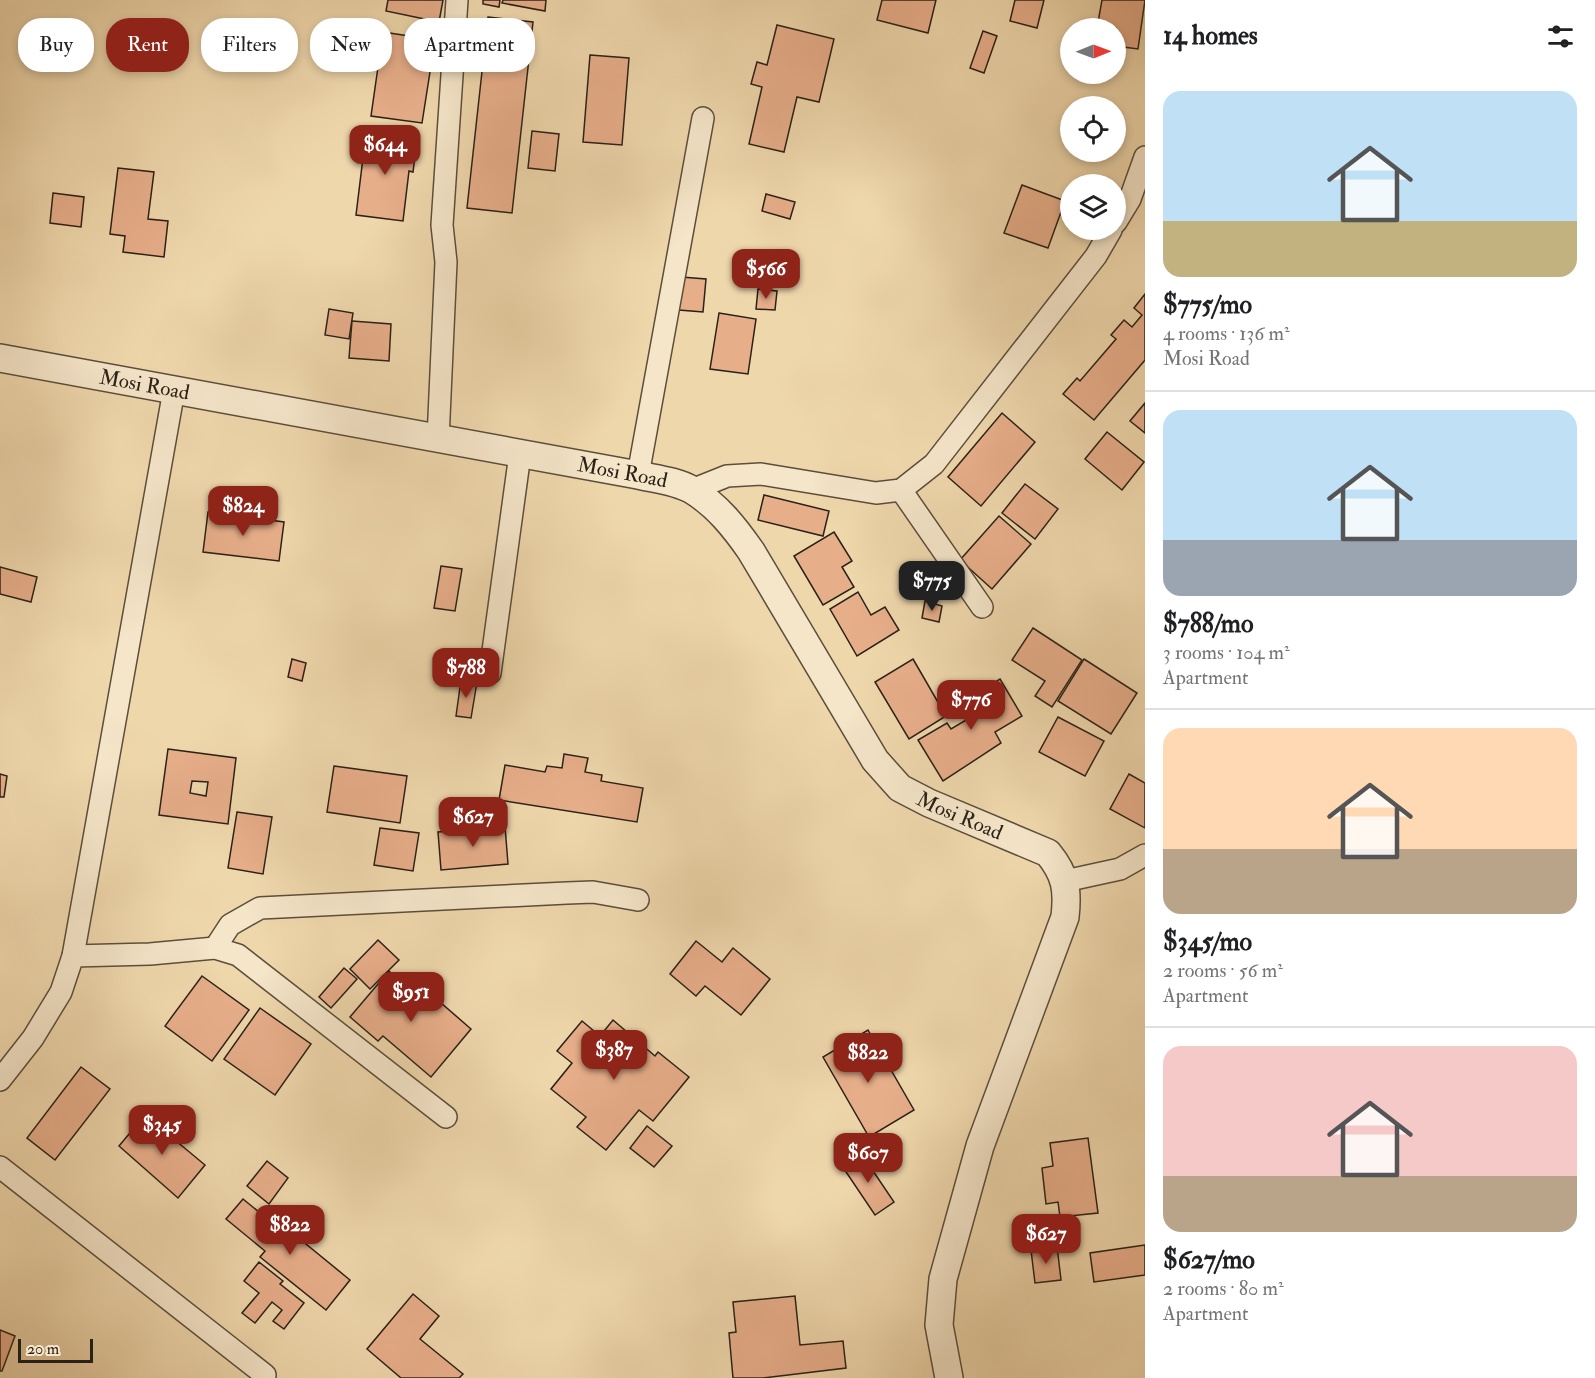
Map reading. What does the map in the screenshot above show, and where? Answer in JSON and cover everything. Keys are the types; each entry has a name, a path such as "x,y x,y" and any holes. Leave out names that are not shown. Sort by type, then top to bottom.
{"street":[{"path":"438,439 446,262 442,225 457,0"},
{"path":"638,475 704,118"},
{"path":"1126,206 1145,155"},
{"path":"692,490 727,476 761,474 876,494 901,490 934,464 1096,256 1106,240"},
{"name":"Mosi Road","path":"0,358 638,475 670,482 692,490 734,527 751,551 875,760 900,788 929,803 1048,853 1060,867 1065,881"},
{"path":"0,1080 33,1038 61,992 73,956 174,390"},
{"path":"490,673 520,454"},
{"path":"901,490 982,607"},
{"path":"949,1378 939,1325 943,1279 980,1146 1065,917 1067,898 1065,881 1120,870 1145,855"},
{"path":"215,948 230,924 261,908 593,892 638,900"},
{"path":"73,956 150,954 215,948 238,955 446,1117"},
{"path":"0,1167 265,1375"}],"building":[{"path":"388,0 443,0 440,18 420,18 386,11"},
{"path":"483,0 500,0 499,7 483,4"},
{"path":"503,0 546,0 545,11 502,3"},
{"path":"882,0 936,0 928,33 877,20"},
{"path":"1015,0 1044,0 1037,28 1010,21"},
{"path":"1102,0 1145,0 1138,49 1126,47 1126,18 1099,18"},
{"path":"777,25 834,39 819,102 797,97 784,152 749,144 762,87 751,84 757,62 767,65"},
{"path":"983,31 997,36 984,73 970,68"},
{"path":"392,33 404,35 404,72 430,72 422,123 371,116 377,72 392,72"},
{"path":"590,55 629,58 622,145 583,142"},
{"path":"482,72 528,72 512,213 467,208"},
{"path":"532,131 559,134 555,171 528,168"},
{"path":"366,133 417,140 413,172 409,171 403,221 356,215"},
{"path":"118,168 154,172 148,219 168,221 164,257 123,252 125,236 110,234"},
{"path":"1022,185 1060,199 1060,215 1048,248 1004,233"},
{"path":"53,193 84,197 81,227 50,223"},
{"path":"766,194 795,202 790,219 762,211"},
{"path":"681,277 706,279 703,312 679,310"},
{"path":"758,289 777,291 775,310 756,309"},
{"path":"1145,294 1145,360 1094,420 1063,394 1077,378 1080,381 1116,339 1111,335 1124,320 1132,327 1142,315 1134,308"},
{"path":"329,309 353,313 349,339 325,335"},
{"path":"719,313 756,319 748,374 710,369"},
{"path":"352,321 391,324 389,361 349,358"},
{"path":"1145,403 1145,433 1130,421"},
{"path":"1002,413 1035,442 981,506 948,477"},
{"path":"1107,432 1144,462 1122,490 1085,459"},
{"path":"1025,484 1058,509 1035,539 1002,513"},
{"path":"764,495 829,511 823,536 758,520"},
{"path":"208,512 284,522 279,561 203,552"},
{"path":"999,516 1031,544 992,589 960,560"},
{"path":"834,532 852,561 842,567 854,587 823,605 794,556"},
{"path":"441,566 462,569 455,611 434,608"},
{"path":"0,567 37,577 31,602 0,594"},
{"path":"858,592 871,615 885,607 899,630 857,656 830,609"},
{"path":"925,601 942,606 939,622 922,618"},
{"path":"1033,628 1082,660 1052,707 1035,696 1045,681 1012,660"},
{"path":"292,659 306,663 302,681 288,677"},
{"path":"913,659 946,716 909,739 875,682"},
{"path":"1084,659 1137,693 1111,734 1058,701"},
{"path":"1000,679 1022,716 995,732 1001,743 943,781 918,740 947,723 951,729 973,716 964,701"},
{"path":"461,680 477,682 471,718 456,716"},
{"path":"1058,717 1104,741 1085,776 1039,752"},
{"path":"168,749 236,758 228,824 159,815","holes":["192,781 208,782 206,796 190,793"]},
{"path":"564,754 588,758 585,772 602,775 601,781 643,788 637,822 499,800 505,765 545,772 547,766 562,768"},
{"path":"334,766 407,776 400,823 327,812"},
{"path":"0,774 7,776 4,797 0,797"},
{"path":"1129,774 1145,783 1145,828 1110,809"},
{"path":"237,812 272,817 263,874 228,868"},
{"path":"505,826 508,864 441,870 438,832"},
{"path":"380,828 419,833 413,871 374,865"},
{"path":"378,940 399,960 370,989 350,969"},
{"path":"696,941 722,962 733,948 770,979 741,1015 705,986 696,996 670,974"},
{"path":"344,968 357,979 331,1008 319,997"},
{"path":"389,971 419,996 425,989 471,1029 431,1077 383,1036 378,1041 350,1017"},
{"path":"202,976 249,1010 212,1061 165,1026"},
{"path":"260,1008 311,1044 275,1095 224,1059"},
{"path":"613,1020 655,1056 658,1052 689,1077 653,1121 639,1110 606,1150 577,1127 586,1117 551,1089 572,1063 557,1051 582,1021 600,1036"},
{"path":"868,1030 914,1110 869,1137 823,1057"},
{"path":"81,1067 110,1089 55,1160 27,1138"},
{"path":"145,1115 205,1165 178,1198 119,1146"},
{"path":"647,1126 672,1146 654,1167 630,1148"},
{"path":"1088,1138 1098,1213 1060,1217 1058,1202 1046,1204 1042,1168 1053,1166 1050,1143"},
{"path":"861,1153 894,1202 875,1215 842,1166"},
{"path":"267,1161 288,1178 269,1204 247,1186"},
{"path":"243,1199 281,1230 284,1226 350,1280 326,1310 260,1257 265,1251 226,1219"},
{"path":"1145,1245 1145,1275 1094,1282 1090,1253"},
{"path":"1057,1246 1061,1280 1035,1283 1031,1250"},
{"path":"259,1262 283,1281 280,1284 304,1303 284,1329 273,1321 282,1310 272,1302 255,1323 242,1313 259,1293 244,1281"},
{"path":"413,1294 439,1316 420,1339 463,1374 459,1378 401,1378 367,1349"},
{"path":"795,1296 800,1345 843,1341 846,1368 763,1378 733,1378 729,1333 736,1332 733,1302"},
{"path":"0,1330 15,1336 2,1371 0,1371"}]}
